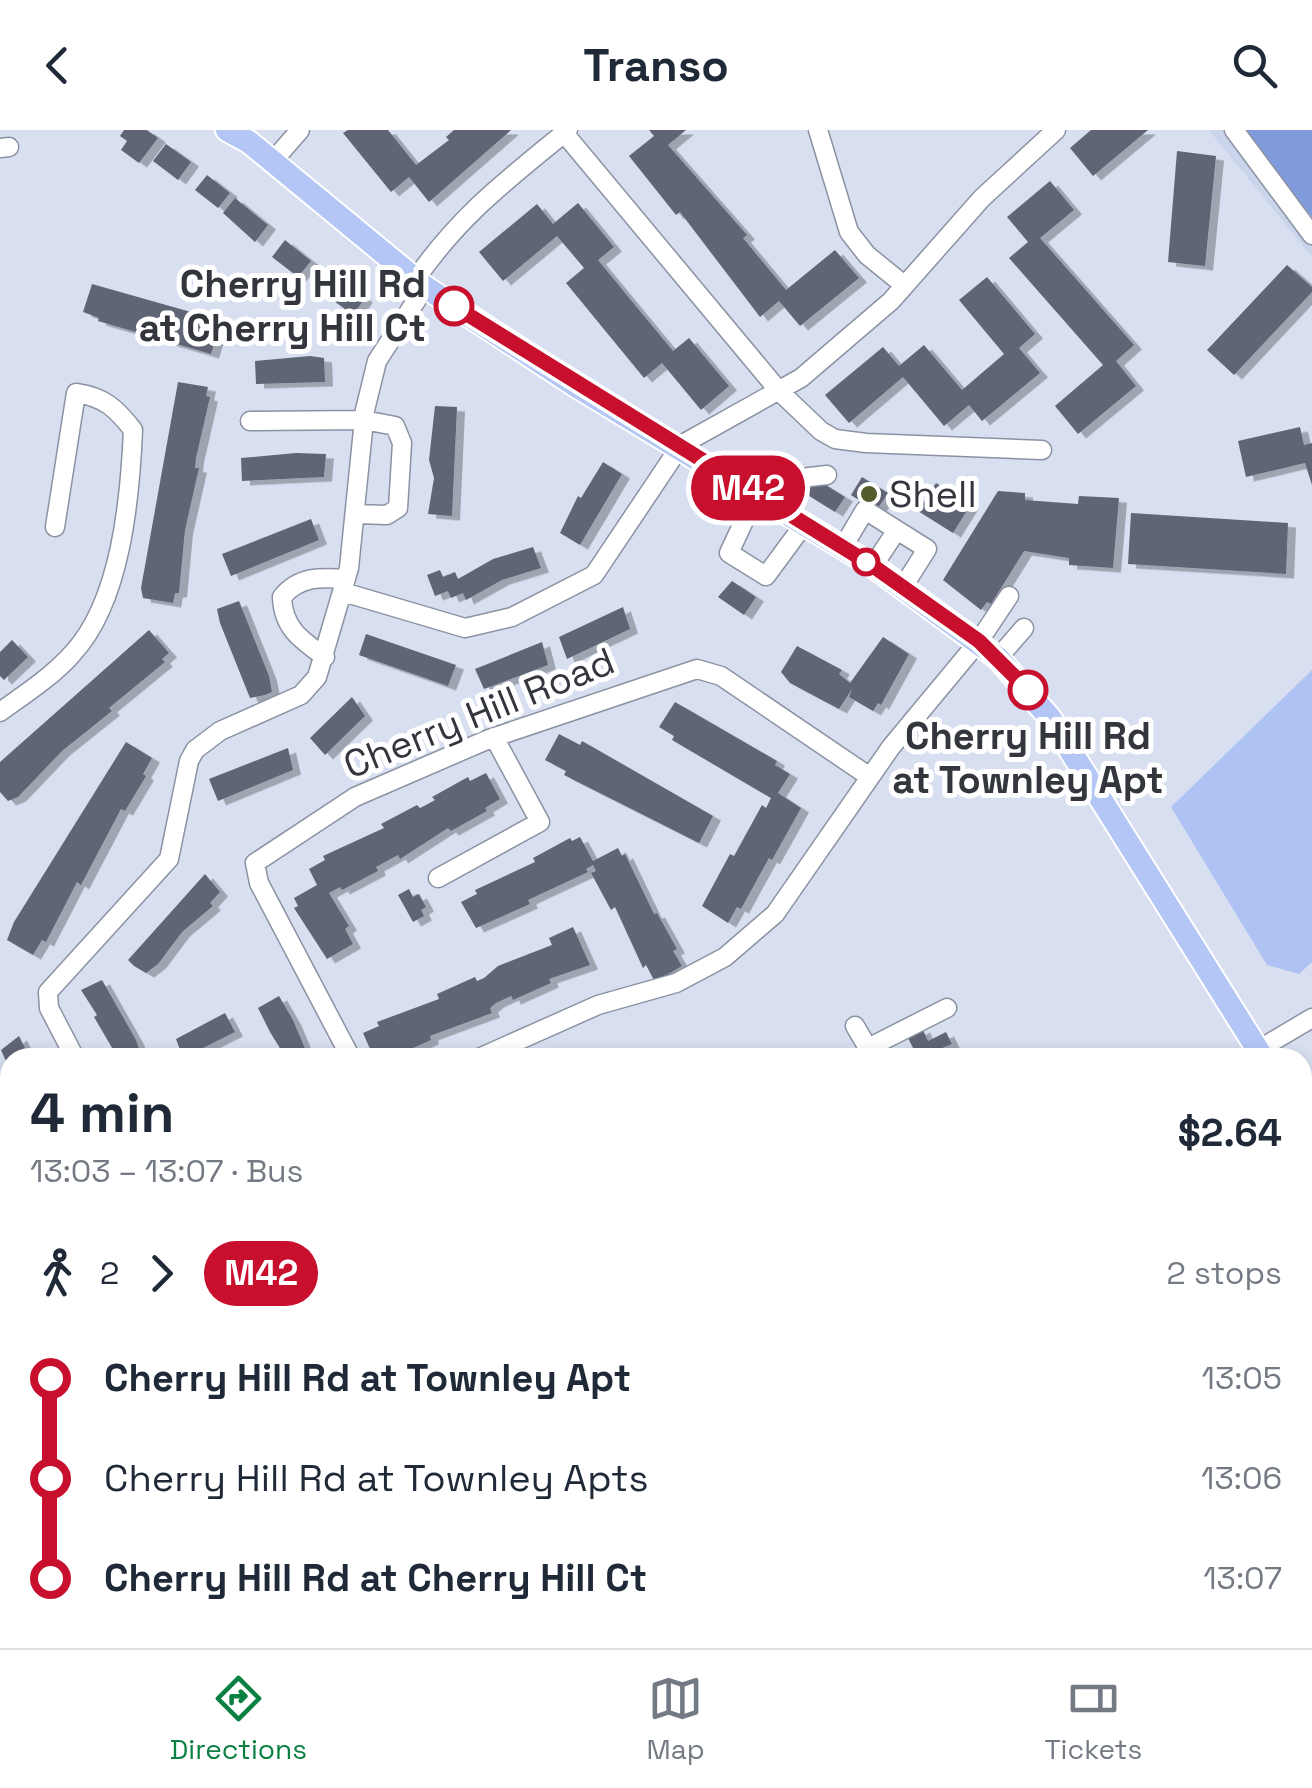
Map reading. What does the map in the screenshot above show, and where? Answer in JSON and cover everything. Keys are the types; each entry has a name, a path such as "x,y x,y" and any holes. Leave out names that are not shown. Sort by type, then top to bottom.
{"main road":[{"path":"227,130 244,136 420,283 576,386 681,445 873,566 979,641 1050,718 1257,1048"}],"street":[{"path":"272,161 300,130"},
{"path":"818,130 848,232 867,255 904,285"},
{"path":"325,657 295,636 284,618 282,597 290,586 309,579 345,585 465,628 490,624 544,603 594,575 681,445 801,378 904,285 982,198 1056,130"},
{"path":"1234,130 1312,235"},
{"path":"69,1048 49,1008 48,992 170,859 188,761 220,731 301,694 317,677 345,585 364,420 382,349 448,233 566,132 779,391 835,439 1042,450"},
{"path":"0,712 74,653 107,599 131,469 132,430 114,406 94,396 76,393 55,528"},
{"path":"250,421 364,420 395,426 399,433 398,508 387,516 356,514"},
{"path":"778,507 801,478 827,475"},
{"path":"757,494 729,553 766,576 804,523"},
{"path":"843,547 865,510 927,549 903,587"},
{"path":"873,566 897,530"},
{"path":"501,1048 598,1005 676,983 725,957 775,914 870,776 979,641 1009,596"},
{"path":"998,658 1024,628"},
{"name":"Cherry Hill Road","path":"346,1048 260,882 254,863 355,796 494,737 697,669 721,676 870,776"},
{"path":"438,878 540,822 494,737"},
{"path":"879,1048 947,1008"},
{"path":"1270,1048 1312,1018"},
{"path":"855,1026 867,1048"}],"shaded area":[{"path":"1209,130 1312,130 1312,257"},
{"path":"1241,130 1312,130 1312,217"},
{"path":"1312,670 1312,962 1299,974 1267,965 1171,807"}],"building":[{"path":"124,130 147,130 158,138 139,163 121,150 127,141 120,136"},
{"path":"388,130 416,165 449,140 446,137 454,130 511,130 429,202 409,177 391,192 343,133"},
{"path":"649,130 686,130 668,145 747,235 743,238 786,290 835,250 859,278 800,326 779,301 760,317 680,212 676,215 629,156 654,136"},
{"path":"1091,130 1148,130 1093,176 1070,148"},
{"path":"166,144 191,162 178,180 153,161"},
{"path":"1177,151 1216,156 1205,266 1168,262"},
{"path":"207,175 230,193 218,208 195,190"},
{"path":"1050,181 1074,210 1040,238 1134,345 1116,361 1136,386 1078,434 1055,406 1103,365 1009,258 1028,242 1007,217"},
{"path":"235,198 268,225 255,242 223,213"},
{"path":"578,203 614,247 598,260 635,305 673,351 689,338 729,386 701,410 662,363 644,378 566,283 584,268 557,236 503,281 479,252 537,204 553,224"},
{"path":"285,240 311,261 298,277 272,257"},
{"path":"1287,265 1312,287 1312,292 1234,375 1207,350"},
{"path":"327,270 365,298 353,315 315,287"},
{"path":"987,277 1035,334 1019,348 1040,373 982,421 969,405 944,426 903,377 849,423 825,395 883,347 899,366 924,345 962,390 1004,354 959,300"},
{"path":"92,284 205,316 204,320 220,325 211,354 98,321 99,318 83,312"},
{"path":"324,358 325,382 256,384 255,361"},
{"path":"178,382 208,387 206,396 210,397 196,458 195,468 199,468 185,530 179,593 175,593 173,603 143,598 141,588"},
{"path":"435,406 457,407 452,516 428,514 434,478 429,460"},
{"path":"1300,427 1304,445 1312,443 1312,485 1305,463 1246,477 1238,441"},
{"path":"326,454 324,477 242,481 241,458"},
{"path":"603,462 622,474 580,545 560,533 578,496 581,498"},
{"name":"Shell","path":"862,477 888,493 876,511 851,495"},
{"name":"Shell","path":"816,479 845,497 835,512 806,494"},
{"path":"936,483 971,504 953,533 918,511"},
{"path":"998,491 1025,493 1025,500 1078,504 1079,496 1119,498 1113,568 1069,565 1069,558 1024,551 991,604 987,602 981,610 943,580"},
{"path":"1131,513 1288,523 1286,574 1128,564"},
{"path":"311,519 319,540 231,576 222,554"},
{"path":"533,547 541,568 502,580 466,600 463,593 451,598 448,591 435,596 427,575 440,570 443,577 455,572 458,579 493,559"},
{"path":"732,581 756,597 744,615 718,597"},
{"path":"239,601 272,692 250,698 217,609"},
{"path":"623,607 630,629 567,659 559,637"},
{"path":"149,630 169,653 162,659 165,662 62,751 18,797 8,801 0,792 0,762"},
{"path":"366,634 456,665 448,686 359,655"},
{"path":"883,637 909,654 881,705 878,703 873,711 849,697 852,689 839,709 790,683 781,672 797,646 842,670 839,674 850,683"},
{"path":"12,640 28,657 4,680 0,676 0,652"},
{"path":"542,642 548,665 484,689 475,669"},
{"path":"352,697 365,716 325,755 310,738"},
{"path":"675,702 777,761 775,765 790,774 778,793 801,808 741,909 737,907 728,923 702,906 730,854 734,856 762,805 766,808 771,798 672,740 674,736 659,727"},
{"path":"559,734 580,745 582,741 713,816 699,843 564,775 566,771 545,760"},
{"path":"126,742 152,758 143,774 146,776 125,811 121,809 81,885 77,882 46,942 42,940 33,955 7,940 14,922"},
{"path":"288,748 293,770 218,801 209,779"},
{"path":"486,773 500,799 485,808 487,811 451,831 448,828 400,859 398,855 342,890 340,887 329,893 349,926 345,929 353,944 327,959 294,908 298,906 294,898 317,885 309,869 325,860 323,856 384,828 381,824 417,805 426,805 435,800 432,797 468,777 470,781"},
{"path":"580,837 593,861 618,848 622,856 625,854 654,914 657,913 677,949 673,951 682,966 655,982 646,965 643,968 615,907 611,910 591,873 596,871 593,865 586,869 588,872 528,900 530,904 476,928 461,902 477,894 475,890 535,862 533,858 570,838 572,841"},
{"path":"205,874 220,892 210,903 213,906 182,932 158,964 146,973 134,966 128,960"},
{"path":"409,889 413,897 419,894 426,907 421,910 424,916 413,922 398,895"},
{"path":"573,927 590,965 549,979 551,983 513,1000 511,996 496,1003 490,1008 492,1013 430,1036 431,1040 413,1048 370,1048 363,1033 379,1026 377,1022 439,999 437,994 475,977 477,981 498,966 552,945 549,938"},
{"path":"102,980 139,1048 112,1048 81,990"},
{"path":"279,996 305,1048 280,1048 258,1008"},
{"path":"225,1013 235,1032 203,1048 179,1048 176,1039"},
{"path":"922,1028 928,1041 946,1032 952,1044 913,1048 907,1036"},
{"path":"19,1036 25,1048 4,1048"}],"bus line":[{"name":"M42","path":"454,306 576,386 681,445 873,566 979,641 1028,690"}],"place":[{"name":"Cherry Hill Rd at Cherry Hill Ct","path":"454,306"},
{"name":"Shell","path":"869,494"},
{"name":"Cherry Hill Rd at Townley Apt","path":"1028,690"}]}
